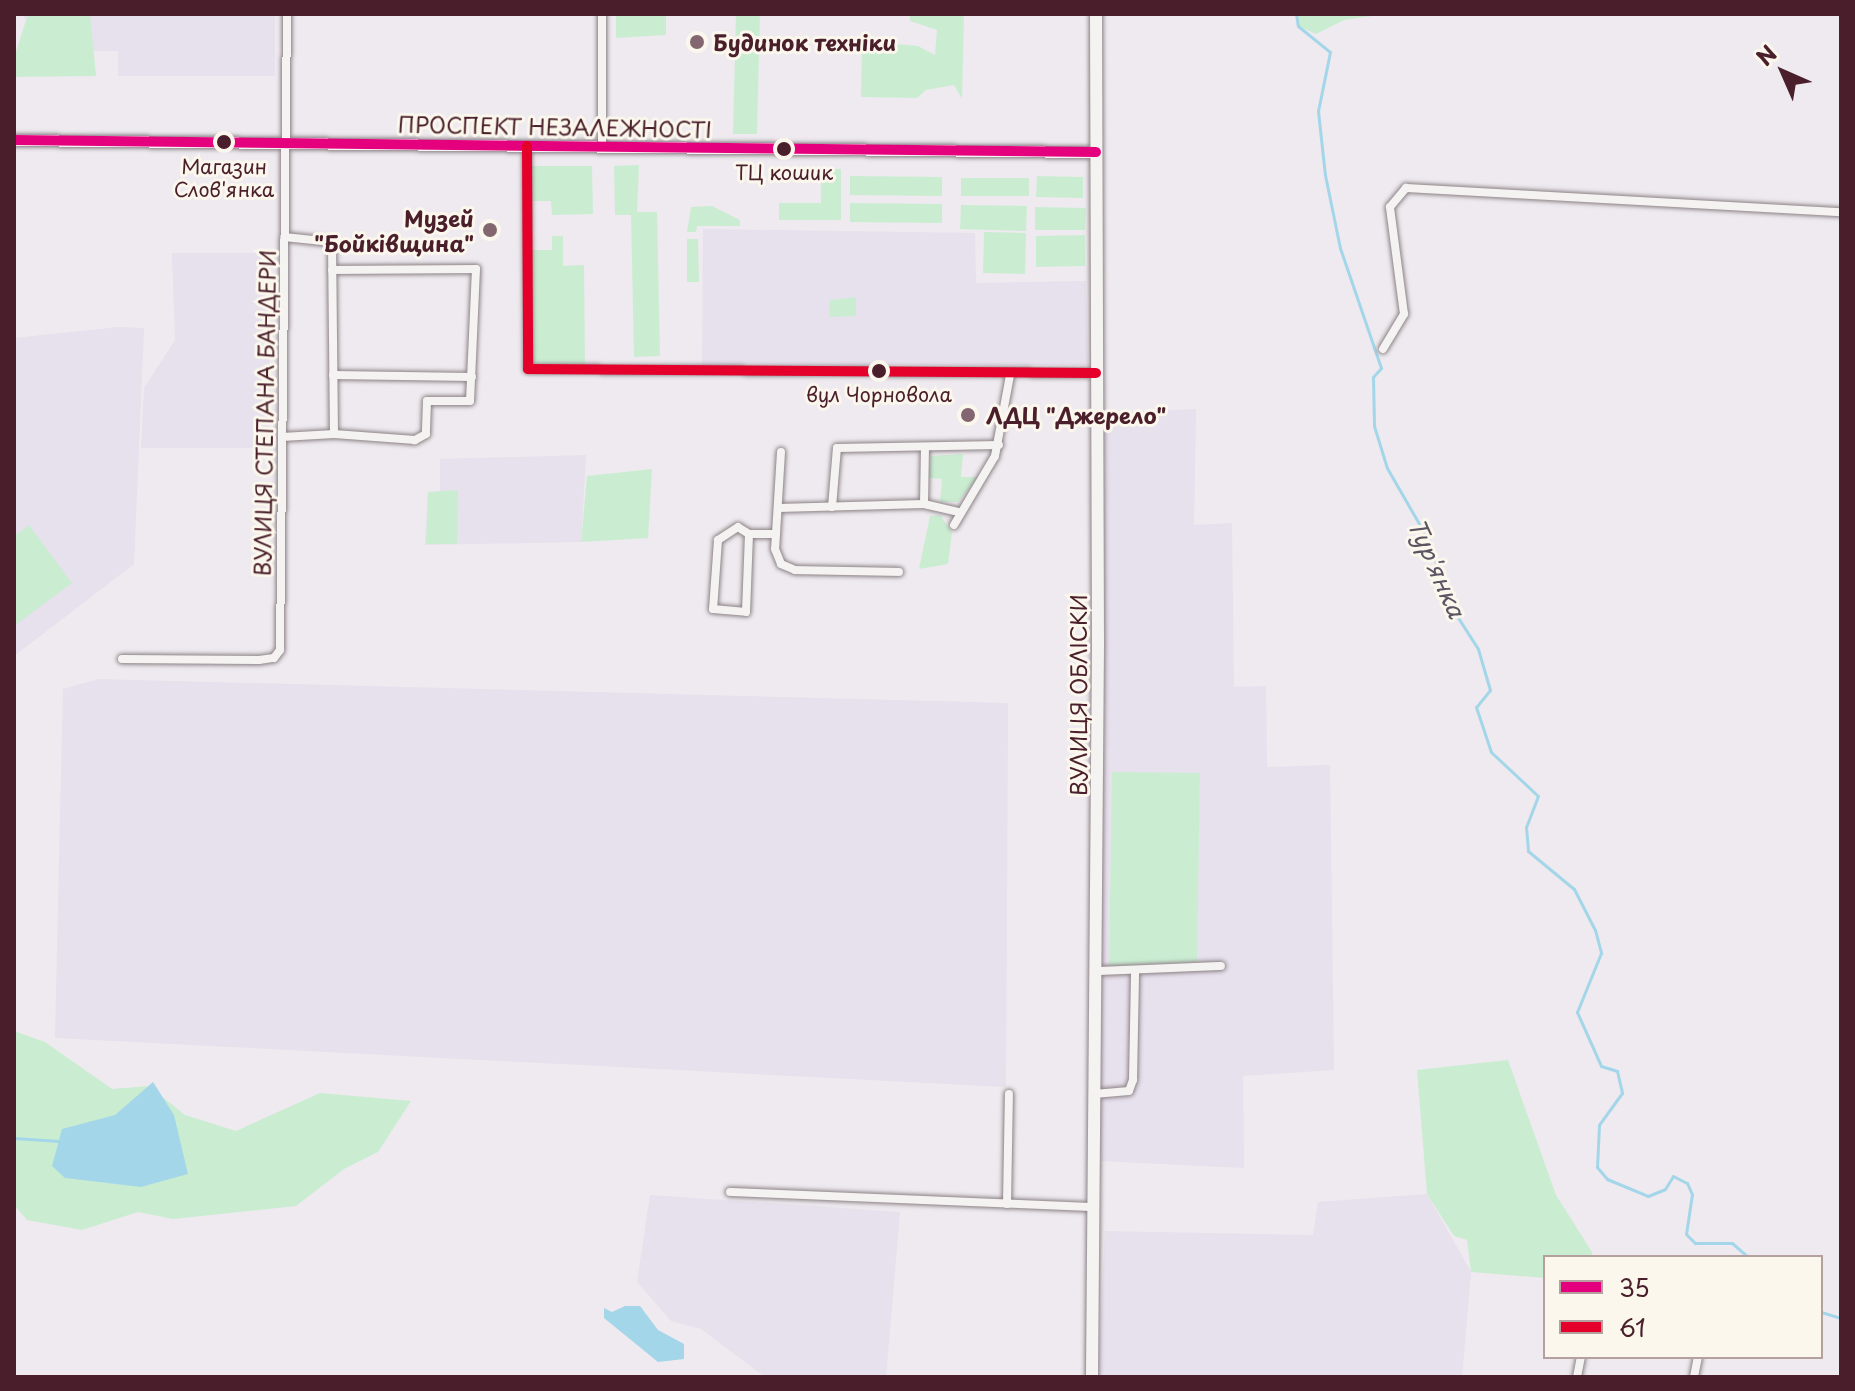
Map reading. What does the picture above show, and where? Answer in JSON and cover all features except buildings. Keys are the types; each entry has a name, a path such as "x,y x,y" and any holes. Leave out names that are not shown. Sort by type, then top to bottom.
{"main road":[{"name":"ВУЛИЦЯ ОБЛІСКИ","path":"1092,1377 1097,971 1096,14"},
{"name":"ПРОСПЕКТ НЕЗАЛЕЖНОСТІ","path":"14,140 1096,152"}],"street":[{"name":"ВУЛИЦЯ СТЕПАНА БАНДЕРИ","path":"122,659 259,660 274,658 280,650 287,14"},
{"path":"602,14 602,147"},
{"path":"527,146 528,369 1010,375 1096,373"},
{"path":"1383,349 1404,314 1390,207 1406,188 1841,212"},
{"path":"284,237 332,242 334,434"},
{"path":"282,437 334,434 415,440 426,434 427,401 470,401 476,269 332,270"},
{"path":"333,375 472,377"},
{"path":"954,525 959,512 991,468 999,445 1010,375"},
{"path":"832,507 837,448 999,445"},
{"path":"924,504 925,447"},
{"path":"781,452 777,559 789,569 899,572"},
{"path":"778,508 924,504 959,512"},
{"path":"749,534 746,612 713,609 718,540 738,527 749,534 776,534"},
{"path":"1097,971 1135,973 1221,966"},
{"path":"1094,1094 1129,1091 1133,1080 1135,973"},
{"path":"1007,1204 1009,1094"},
{"path":"730,1192 1093,1207"}],"shaded area":[{"path":"21,14 275,14 275,76 118,76 118,51 55,51"},
{"path":"703,229 975,233 976,283 1086,281 1088,365 702,365"},
{"path":"172,253 271,253 269,448 141,448 144,388 175,340"},
{"path":"118,327 144,328 134,564 14,656 14,338"},
{"path":"1196,409 1194,525 1232,523 1234,687 1266,686 1267,767 1330,765 1334,1070 1243,1076 1244,1168 1101,1161 1103,413"},
{"path":"586,455 581,542 425,545 428,492 440,491 440,459"},
{"path":"99,679 1008,703 1006,1087 55,1038 63,689"},
{"path":"1427,1194 1471,1272 1462,1377 1098,1377 1105,1231 1313,1235 1318,1202"},
{"path":"650,1195 900,1212 886,1377 765,1377 701,1329 671,1321 637,1282"}],"green space":[{"path":"28,14 90,14 96,76 14,77 14,58"},
{"path":"616,14 666,14 666,35 616,38"},
{"path":"736,14 760,14 757,134 733,134"},
{"path":"910,14 964,14 962,99 954,85 926,90 917,98 861,97 862,41 918,46 935,55 937,30 910,21"},
{"path":"1296,14 1386,14 1344,20 1316,34 1298,26"},
{"path":"639,165 637,212 657,212 660,356 634,357 631,215 615,215 614,166"},
{"path":"531,166 592,166 593,214 552,215 551,201 531,201"},
{"path":"821,169 841,169 841,220 779,220 779,203 821,203"},
{"path":"850,176 942,177 942,196 850,195"},
{"path":"1037,176 1083,177 1083,198 1036,197"},
{"path":"961,178 1029,178 1029,196 961,196"},
{"path":"850,203 942,204 942,223 850,222"},
{"path":"961,205 1027,206 1026,231 960,229"},
{"path":"712,206 740,220 740,226 697,226 696,232 687,232 691,207"},
{"path":"1035,207 1086,208 1085,230 1035,230"},
{"path":"984,232 1026,233 1025,274 983,273"},
{"path":"1085,235 1085,266 1036,267 1036,236"},
{"path":"552,236 563,236 563,266 584,265 585,364 533,365 532,250 552,250"},
{"path":"687,239 698,239 699,282 687,282"},
{"path":"856,297 856,316 829,317 830,300"},
{"path":"963,454 961,477 979,477 958,502 940,502 942,479 929,478 931,456"},
{"path":"652,469 648,538 581,542 587,476"},
{"path":"458,490 457,544 426,544 428,492"},
{"path":"940,515 952,532 948,564 919,569 930,516"},
{"path":"29,525 72,583 14,626 14,536"},
{"path":"1112,772 1200,773 1197,962 1109,966"},
{"path":"14,1031 45,1042 112,1089 149,1086 185,1115 236,1131 320,1093 411,1101 378,1152 344,1169 296,1206 173,1219 138,1212 82,1230 27,1220 14,1205"},
{"path":"1508,1060 1556,1195 1592,1255 1543,1255 1543,1278 1471,1272 1467,1240 1454,1236 1427,1194 1417,1070"}],"water":[{"path":"153,1082 174,1115 188,1174 141,1187 65,1178 52,1166 62,1129 115,1115"},
{"path":"625,1306 640,1306 658,1330 684,1344 684,1359 658,1362 604,1318 604,1308 612,1312"}],"waterway":[{"name":"Тур'янка","path":"1296,14 1298,26 1330,52 1318,111 1325,175 1340,248 1381,368 1373,377 1374,426 1387,468 1429,541 1448,602 1478,649 1490,690 1476,707 1491,752 1538,796 1526,827 1528,851 1574,889 1595,930 1601,953 1577,1012 1601,1066 1617,1071 1622,1093 1599,1125 1597,1167 1607,1179 1648,1196 1665,1189 1673,1176 1687,1183 1692,1194 1686,1234 1695,1243 1732,1243 1746,1255"},
{"path":"14,1138 59,1141"},
{"name":"Тур'янка","path":"1823,1313 1841,1318"}],"transit line":[{"name":"35","path":"14,140 1096,152"},
{"name":"61","path":"527,146 528,369 1096,373"}],"place":[{"name":"Будинок техніки","path":"697,42"},
{"name":"Магазин Слов'янка","path":"224,142"},
{"name":"ТЦ кошик","path":"784,149"},
{"name":"Музей \"Бойківщина\"","path":"490,230"},
{"name":"вул Чорновола","path":"879,371"},
{"name":"ЛДЦ \"Джерело\"","path":"968,415"}]}
